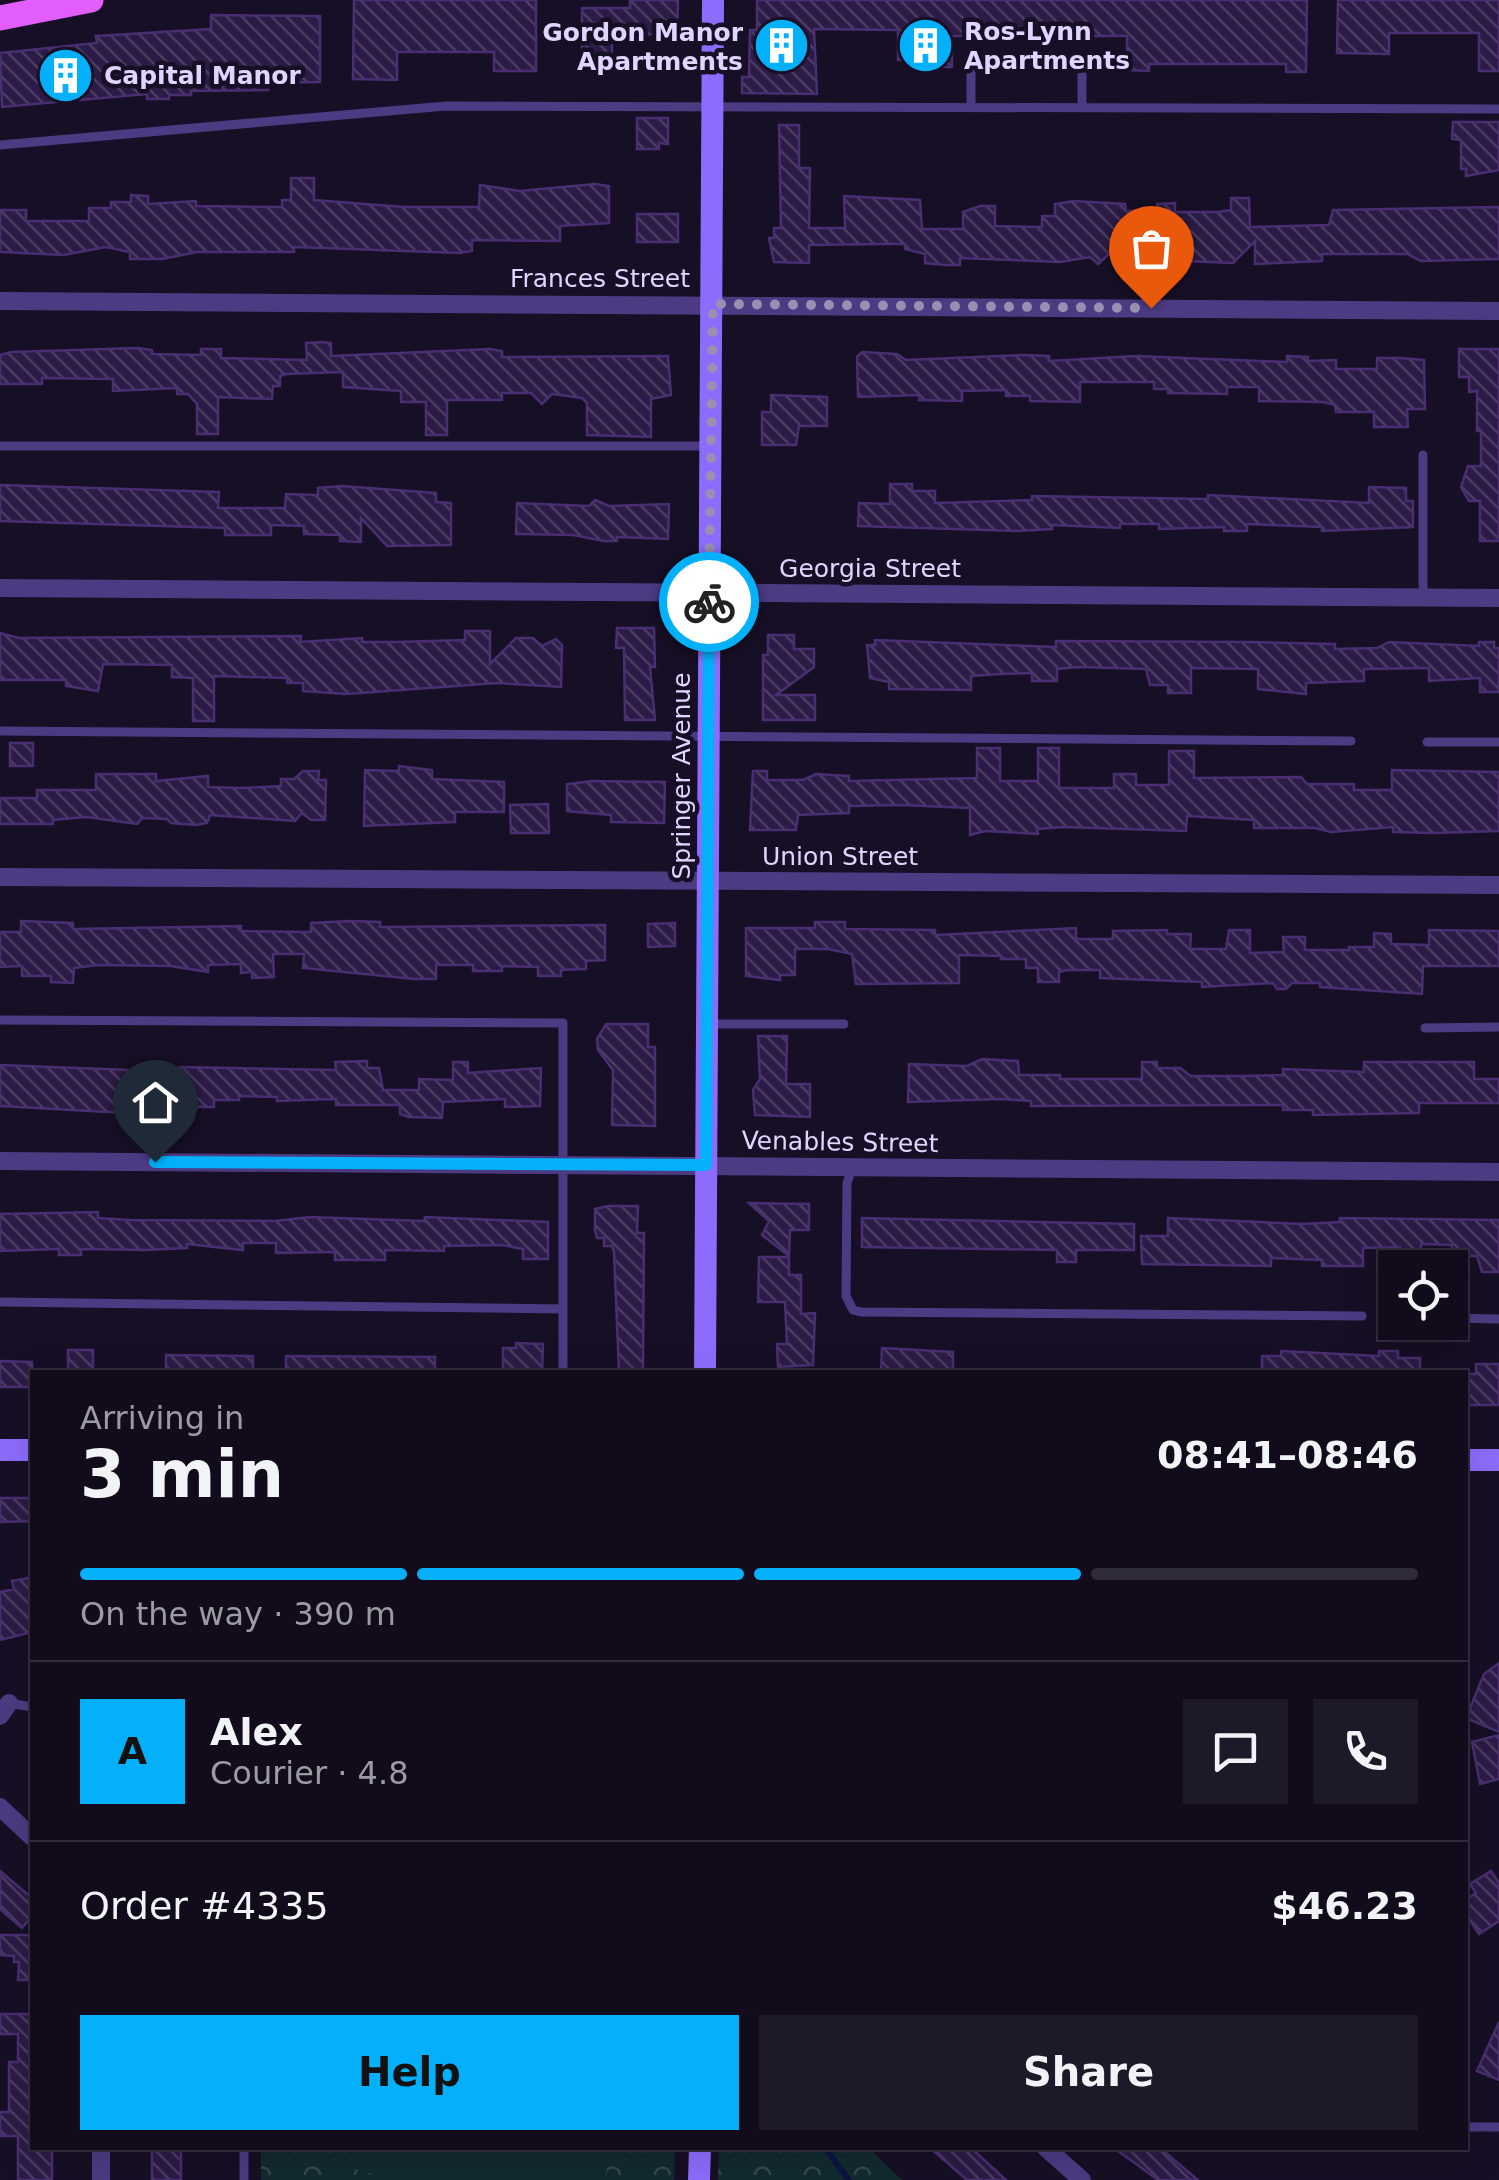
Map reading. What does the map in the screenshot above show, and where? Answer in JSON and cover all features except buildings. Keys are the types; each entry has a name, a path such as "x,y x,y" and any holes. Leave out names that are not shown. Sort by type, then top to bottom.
{"main road":[{"path":"0,18 91,0"}],"street":[{"name":"Springer Avenue","path":"704,1370 713,0"},
{"name":"Frances Street","path":"0,301 1499,311"},
{"name":"Georgia Street","path":"0,588 1499,598"},
{"name":"Union Street","path":"0,877 1499,885"},
{"name":"Venables Street","path":"0,1161 1499,1172"},
{"path":"0,1450 30,1450"},
{"path":"1468,1460 1499,1460"},
{"path":"4,1817 30,1836"},
{"path":"101,2150 101,2180"},
{"path":"700,2150 700,2180"},
{"path":"1048,2150 1082,2180"}],"lane":[{"path":"971,66 971,105"},
{"path":"1082,66 1082,106"},
{"path":"0,145 446,106 1499,109"},
{"path":"0,446 710,446"},
{"path":"1423,455 1423,597"},
{"path":"0,731 1352,742"},
{"path":"1427,742 1499,742"},
{"path":"0,1020 563,1024 563,1370"},
{"path":"708,1024 844,1024"},
{"path":"1425,1028 1499,1027"},
{"path":"852,1168 848,1182 846,1296 853,1310 1362,1316"},
{"path":"0,1302 563,1309"},
{"path":"1468,1318 1499,1319"},
{"path":"5,1709 30,1707"},
{"path":"1468,2127 1499,2127"},
{"path":"244,2150 244,2180"}],"green space":[{"path":"261,2150 675,2150 674,2180 261,2180"},
{"path":"357,2150 612,2150 604,2180 392,2180 352,2168"},
{"path":"719,2150 871,2150 902,2180 718,2180"}],"waterway":[{"path":"826,2150 849,2180"}],"way so far":[{"path":"709,602 713,304 1151,308"}],"place":[{"name":"Ros-Lynn Apartments","path":"925,45"},
{"name":"Gordon Manor Apartments","path":"782,46"},
{"name":"Capital Manor","path":"65,75"}],"route":[{"path":"155,1162 706,1165 709,602"}]}
